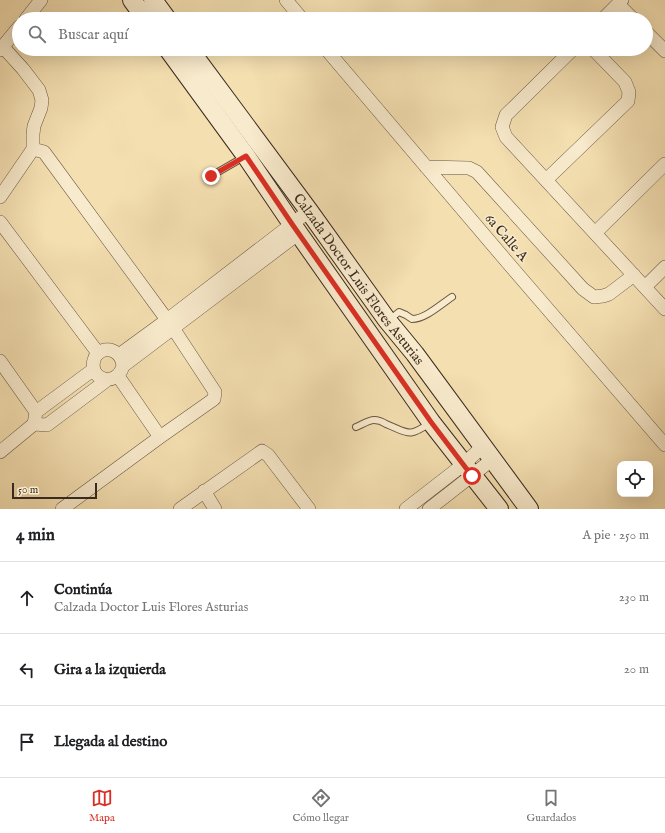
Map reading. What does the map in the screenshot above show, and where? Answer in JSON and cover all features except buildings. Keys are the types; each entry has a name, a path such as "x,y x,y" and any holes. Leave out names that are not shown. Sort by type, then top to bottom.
{"main road":[{"path":"132,0 141,12"},
{"path":"153,0 162,12"},
{"name":"Calzada Doctor Luis Flores Asturias","path":"177,56 253,150 309,211 387,320 415,354 529,509"},
{"name":"Calzada Doctor Luis Flores Asturias","path":"193,56 253,150 296,229 431,422 499,509"}],"street":[{"path":"32,12 41,0"},
{"path":"286,0 296,12"},
{"path":"610,12 620,2 628,12"},
{"path":"0,197 32,148 34,126 41,108 42,100 39,90 23,68 1,48 12,35"},
{"path":"653,39 665,51"},
{"name":"6a Calle A","path":"332,56 665,445"},
{"path":"566,56 506,115 502,127 506,137 665,308"},
{"path":"546,180 628,101 629,92 625,82 600,56"},
{"path":"32,148 44,152 170,324 215,392 214,399 62,509"},
{"path":"595,233 665,164"},
{"path":"426,167 469,168 477,172 583,289 594,297 609,294 634,275"},
{"path":"0,361 35,418 47,425 170,324 296,229 309,211"},
{"path":"0,222 98,353"},
{"path":"645,287 665,266"},
{"path":"117,369 101,378 96,374 94,369 94,358 98,353 103,351 109,350 115,352 117,369 160,437"},
{"path":"0,452 35,418 94,369"},
{"path":"180,509 262,451 268,456 309,509"},
{"path":"429,509 488,452"},
{"path":"410,508 468,470"},
{"path":"204,491 215,509"}],"lane":[{"path":"211,176 253,150"},
{"path":"387,320 399,312 412,319 417,319 425,316 452,297"},
{"path":"356,427 373,420 381,421 405,432 413,432 431,422"}],"route":[{"path":"211,176 246,156 431,422 472,476"}]}
